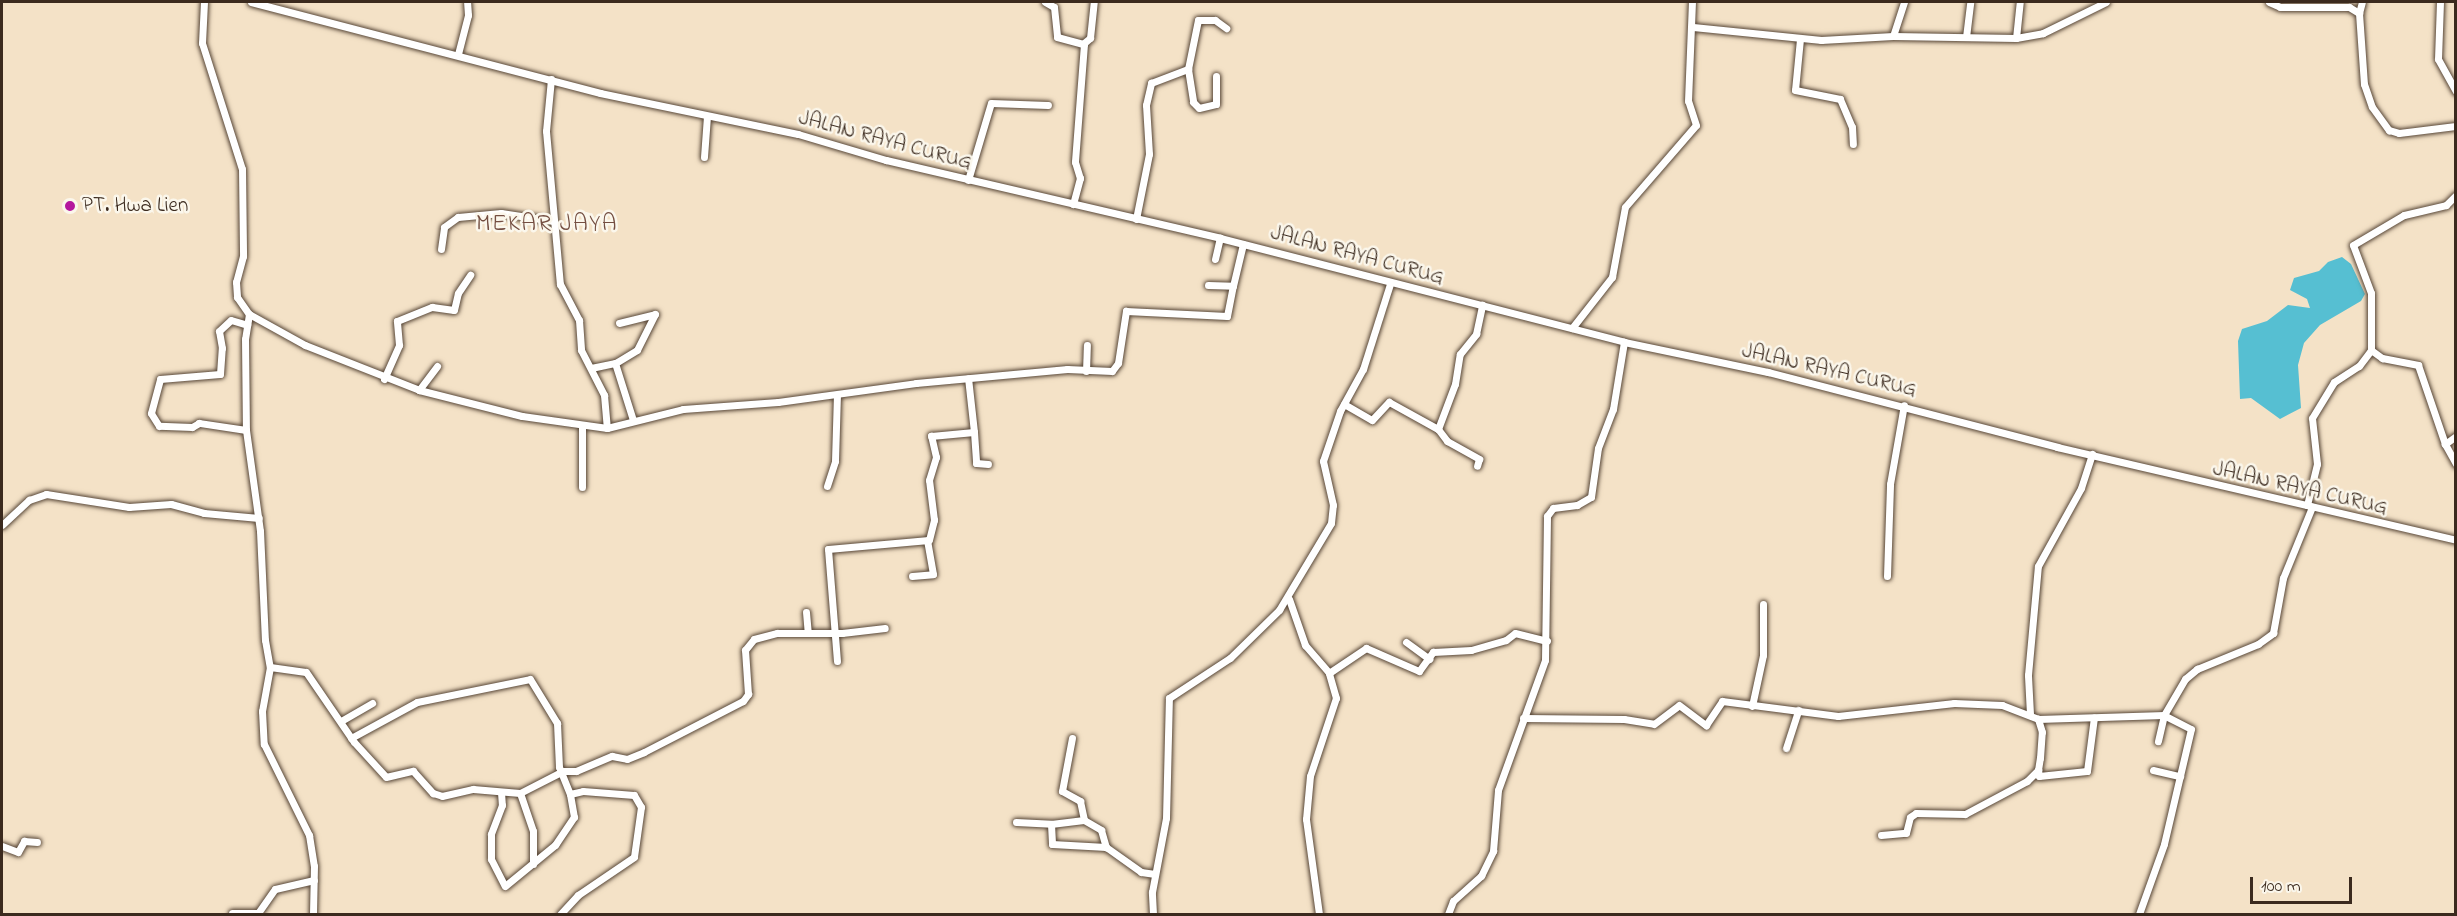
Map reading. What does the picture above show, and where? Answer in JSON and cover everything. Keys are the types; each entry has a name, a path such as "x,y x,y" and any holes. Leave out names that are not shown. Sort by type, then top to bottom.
{"street":[{"path":"204,2 201,37 242,169 243,256 235,287 249,314 305,345 384,379 419,390 582,427 607,428 683,409 968,378 1116,369 1126,311 1227,316 1243,244"},
{"name":"JALAN RAYA CURUG","path":"251,2 551,79 707,116 798,134 968,180 1220,237 1390,284 1624,342 1904,405 2092,454 2456,540"},
{"path":"458,54 468,15 467,2"},
{"path":"1045,2 1054,7 1058,37 1084,42 1090,38 1094,2"},
{"path":"1572,328 1612,277 1625,207 1696,125 1688,101 1693,27 1692,2"},
{"path":"1893,36 1904,2"},
{"path":"1966,37 1970,2"},
{"path":"2016,38 2020,2"},
{"path":"1693,27 1800,39 1857,40 1893,36 2016,38 2043,33 2106,2"},
{"path":"2269,2 2280,7 2349,7 2359,13"},
{"path":"2362,2 2359,13 2364,84 2373,107 2389,130 2399,133 2456,126"},
{"path":"2440,2 2438,59 2456,91"},
{"path":"1216,76 1216,104 1198,108 1193,102 1188,69 1196,22 1215,20 1226,28"},
{"path":"1800,39 1795,90 1840,99 1852,128 1853,144"},
{"path":"1073,204 1080,178 1076,159 1084,42"},
{"path":"1136,219 1149,154 1146,105 1149,87 1153,81 1180,75 1188,69"},
{"path":"551,79 546,131 561,291 578,318 579,342 604,395 607,428"},
{"path":"968,180 991,103 1048,105"},
{"path":"704,157 707,116"},
{"path":"2158,741 2164,715 2185,679 2197,669 2258,644 2273,633 2283,578 2310,506 2317,464 2312,418 2334,382 2359,366 2371,350 2371,293 2353,245 2404,215 2446,205 2456,195"},
{"path":"441,249 444,227 458,217 501,213 553,221"},
{"path":"1215,259 1220,237"},
{"path":"384,379 398,351 397,321 432,307 454,310 458,293 470,274"},
{"path":"1153,915 1155,874 1166,818 1169,698 1230,658 1289,599 1331,523 1333,505 1323,461 1344,404 1363,369 1390,284"},
{"path":"1208,285 1233,286"},
{"path":"1438,429 1455,384 1460,354 1476,334 1482,305"},
{"path":"249,314 246,430 259,518 264,640 270,667 262,711 265,751 302,816 312,849 313,915"},
{"path":"591,368 615,363 637,350 655,314 619,322"},
{"path":"246,430 199,423 192,427 159,426 151,413 160,379 220,374 222,348 219,331 231,320 247,325"},
{"path":"1448,915 1449,906 1480,876 1491,858 1498,790 1540,676 1547,641 1547,516 1553,508 1577,505 1592,497 1598,448 1613,409 1624,342"},
{"path":"1086,371 1087,345"},
{"path":"2371,350 2382,358 2418,365 2445,444 2456,464"},
{"path":"615,363 633,420"},
{"path":"419,390 437,366"},
{"path":"968,378 976,463 988,464"},
{"path":"827,486 835,461 837,394"},
{"path":"1344,404 1372,420 1389,402 1438,429 1447,441 1479,459 1477,466"},
{"path":"1887,576 1890,484 1904,405"},
{"path":"582,427 582,487"},
{"path":"912,576 933,574 927,541 934,520 929,480 936,452 931,436 974,432"},
{"path":"2445,444 2456,436"},
{"path":"2030,714 2028,675 2038,566 2081,488 2092,454"},
{"path":"2,525 29,500 45,494 129,507 171,504 204,513 259,518"},
{"path":"837,661 833,633 829,548 927,541"},
{"path":"1289,599 1305,645 1329,673 1336,698 1310,776 1306,819 1319,915"},
{"path":"1752,706 1763,655 1763,604"},
{"path":"806,612 808,633"},
{"path":"270,667 306,672 351,738 386,777 413,771 433,793 442,796 474,789 520,793 560,772 576,771 612,756 627,759 645,752 743,701 748,694 745,650 750,641 770,634 833,633 885,628"},
{"path":"1329,673 1366,648 1419,671 1440,650 1471,650 1506,640 1515,633 1547,641"},
{"path":"1406,642 1429,659"},
{"path":"351,738 417,702 499,688 529,678 557,723 560,772 570,794 573,820 555,845 506,886 496,874 491,840 502,804 501,792"},
{"path":"1523,718 1624,719 1654,724 1679,705 1706,725 1720,702 1838,716 1975,703 2030,714 2038,719 2164,715 2191,729 2163,844 2139,915"},
{"path":"341,721 372,703"},
{"path":"1786,748 1798,710"},
{"path":"2038,719 2042,732 2039,776 2087,771 2094,717"},
{"path":"1072,738 1062,791 1080,801 1084,820"},
{"path":"1881,835 1906,833 1910,817 1916,813 1965,814 2027,781 2038,770"},
{"path":"2153,770 2180,776"},
{"path":"560,915 578,895 634,857 638,848 641,807 638,797 588,791 570,794"},
{"path":"520,793 533,831 533,864"},
{"path":"1016,822 1051,824 1084,820 1101,830 1106,847"},
{"path":"1051,824 1054,844 1106,847 1141,872 1155,874"},
{"path":"2,846 18,852 24,841 37,842"},
{"path":"232,913 258,913 275,889 314,880"}],"water":[{"path":"2342,257 2351,264 2365,294 2361,301 2320,325 2304,343 2298,365 2301,408 2280,419 2251,398 2240,399 2238,341 2242,329 2267,321 2288,305 2310,308 2307,299 2290,290 2294,278 2319,271 2328,262"}],"place":[{"name":"PT. Hwa Lien","path":"70,206"}],"district":[{"name":"MEKAR JAYA","path":"547,225"}]}
